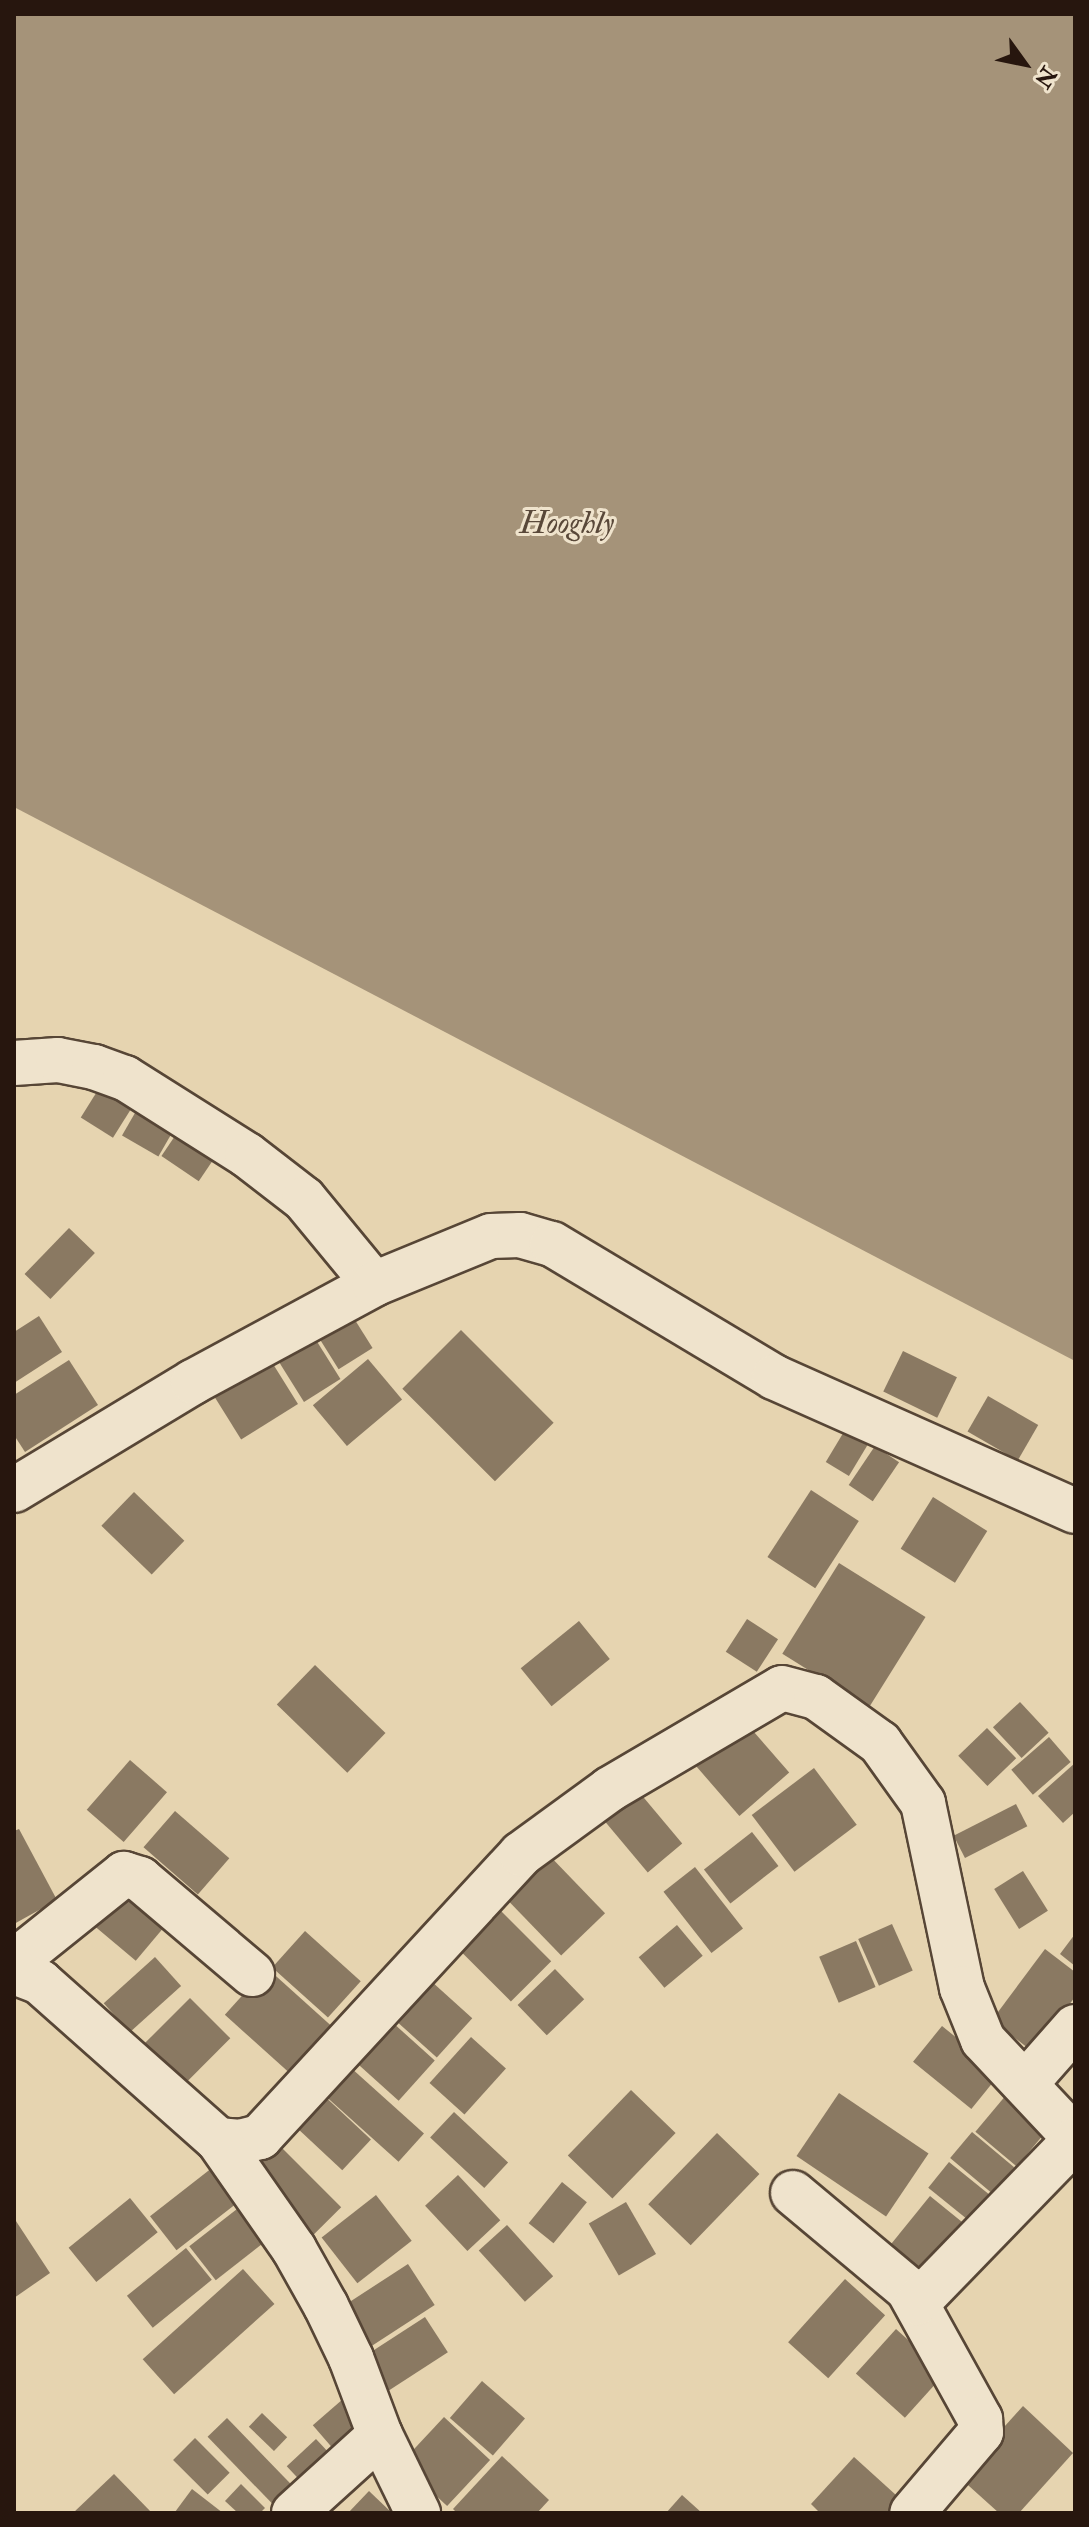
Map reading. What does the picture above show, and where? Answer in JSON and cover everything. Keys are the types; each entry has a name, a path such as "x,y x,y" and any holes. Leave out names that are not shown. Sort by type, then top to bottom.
{"street":[{"path":"14,1063 58,1060 94,1067 125,1078 247,1155 304,1199 374,1284"},
{"path":"14,1490 193,1382 374,1284 491,1236 539,1239 774,1377 1075,1511"},
{"path":"218,2140 240,2142 260,2137 521,1854 610,1789 782,1688 816,1697 880,1743 923,1803 962,1988 983,2040 1075,2139 917,2303"},
{"path":"14,1962 124,1874 140,1879 252,1974"},
{"path":"14,1972 40,1982 218,2140 294,2249 326,2306 351,2358 380,2435 418,2513"},
{"path":"1025,2084 1075,2027"},
{"path":"793,2193 898,2279 917,2303 981,2426 981,2432 912,2513"},
{"path":"294,2513 380,2435"}],"water":[{"name":"Hooghly","path":"14,14 1075,14 1075,1361 14,807"}],"building":[{"path":"103,1082 135,1102 113,1138 81,1118"},
{"path":"139,1106 175,1127 158,1156 122,1135"},
{"path":"181,1127 218,1152 199,1181 161,1156"},
{"path":"69,1228 95,1253 50,1299 25,1274"},
{"path":"345,1304 373,1348 339,1369 311,1325"},
{"path":"39,1316 62,1352 14,1383 14,1332"},
{"path":"306,1324 340,1379 304,1402 270,1347"},
{"path":"461,1330 554,1423 495,1481 402,1389"},
{"path":"263,1348 298,1404 241,1439 206,1384"},
{"path":"903,1351 957,1377 937,1418 883,1391"},
{"path":"368,1359 402,1400 347,1446 313,1405"},
{"path":"69,1360 98,1405 25,1452 14,1435 14,1395"},
{"path":"988,1396 1038,1425 1018,1461 968,1432"},
{"path":"851,1420 874,1434 849,1476 826,1462"},
{"path":"875,1446 899,1462 873,1501 849,1485"},
{"path":"811,1490 859,1521 815,1588 767,1557"},
{"path":"134,1492 184,1541 152,1574 101,1526"},
{"path":"933,1497 987,1531 955,1583 901,1549"},
{"path":"839,1563 926,1617 869,1708 782,1654"},
{"path":"747,1619 778,1639 757,1672 726,1652"},
{"path":"579,1621 610,1659 552,1706 521,1668"},
{"path":"315,1665 385,1733 347,1773 277,1705"},
{"path":"1020,1702 1049,1733 1022,1758 993,1727"},
{"path":"740,1716 789,1773 739,1816 690,1759"},
{"path":"987,1728 1016,1758 987,1786 958,1756"},
{"path":"1049,1737 1071,1762 1033,1795 1011,1770"},
{"path":"130,1760 167,1792 124,1842 87,1810"},
{"path":"1075,1763 1075,1812 1063,1823 1038,1796"},
{"path":"814,1768 857,1825 794,1872 752,1815"},
{"path":"634,1786 682,1843 648,1872 600,1815"},
{"path":"1016,1804 1027,1826 965,1858 954,1836"},
{"path":"175,1811 229,1858 198,1894 144,1847"},
{"path":"19,1829 57,1900 14,1924 14,1831"},
{"path":"752,1832 778,1866 730,1903 704,1870"},
{"path":"546,1852 605,1913 561,1956 502,1894"},
{"path":"695,1867 743,1928 712,1953 663,1892"},
{"path":"1023,1871 1048,1911 1019,1929 994,1889"},
{"path":"124,1883 169,1921 136,1961 91,1923"},
{"path":"501,1911 551,1961 511,2002 461,1951"},
{"path":"892,1924 913,1971 879,1986 858,1939"},
{"path":"677,1925 703,1956 664,1988 639,1957"},
{"path":"305,1931 361,1981 328,2018 272,1967"},
{"path":"1075,1934 1075,1966 1060,1954"},
{"path":"856,1941 876,1987 839,2003 819,1957"},
{"path":"1045,1949 1075,1972 1075,1997 1033,2052 992,2020"},
{"path":"155,1957 181,1986 130,2032 104,2003"},
{"path":"267,1968 333,2028 291,2074 225,2015"},
{"path":"555,1969 584,1999 547,2035 518,2005"},
{"path":"421,1972 472,2018 437,2058 386,2011"},
{"path":"190,1998 230,2038 182,2086 142,2046"},
{"path":"382,2013 435,2061 399,2101 346,2053"},
{"path":"942,2026 1000,2073 971,2109 913,2062"},
{"path":"471,2037 506,2068 464,2115 430,2083"},
{"path":"340,2058 424,2134 399,2162 315,2086"},
{"path":"1012,2088 1053,2123 1017,2166 975,2132"},
{"path":"631,2090 676,2133 612,2199 568,2155"},
{"path":"319,2091 371,2139 342,2170 290,2122"},
{"path":"839,2093 929,2153 886,2216 797,2156"},
{"path":"454,2112 508,2162 484,2188 430,2138"},
{"path":"972,2132 1014,2167 992,2193 950,2158"},
{"path":"717,2133 759,2174 691,2245 648,2204"},
{"path":"274,2140 341,2207 311,2237 244,2170"},
{"path":"949,2162 990,2195 969,2221 928,2188"},
{"path":"217,2164 243,2198 176,2250 150,2216"},
{"path":"458,2175 500,2220 467,2251 425,2206"},
{"path":"562,2182 587,2202 554,2243 529,2223"},
{"path":"376,2195 412,2241 357,2283 322,2237"},
{"path":"930,2196 967,2226 921,2284 883,2254"},
{"path":"130,2198 158,2232 96,2282 69,2248"},
{"path":"246,2202 272,2236 216,2280 189,2246"},
{"path":"626,2202 656,2254 619,2275 589,2224"},
{"path":"14,2218 50,2273 14,2298"},
{"path":"507,2225 553,2276 525,2302 479,2250"},
{"path":"186,2248 212,2280 153,2328 127,2296"},
{"path":"408,2264 435,2305 365,2350 338,2309"},
{"path":"243,2269 274,2304 174,2394 143,2359"},
{"path":"845,2279 885,2315 828,2378 788,2342"},
{"path":"425,2317 448,2352 385,2393 362,2358"},
{"path":"896,2329 945,2373 905,2418 856,2374"},
{"path":"482,2381 525,2418 493,2455 450,2418"},
{"path":"343,2399 363,2422 332,2448 313,2425"},
{"path":"1023,2406 1073,2453 1019,2513 999,2513 959,2477"},
{"path":"262,2413 287,2437 274,2451 249,2427"},
{"path":"444,2417 490,2460 447,2506 401,2463"},
{"path":"227,2418 293,2486 274,2505 208,2437"},
{"path":"195,2438 230,2473 208,2495 173,2460"},
{"path":"316,2439 333,2457 304,2485 287,2466"},
{"path":"502,2456 549,2500 537,2513 457,2513 453,2509"},
{"path":"854,2457 907,2505 899,2513 820,2513 811,2504"},
{"path":"114,2474 152,2513 73,2513"},
{"path":"241,2484 265,2508 260,2513 238,2513 225,2501"},
{"path":"192,2489 223,2513 175,2512"},
{"path":"369,2491 392,2513 348,2513"},
{"path":"682,2495 702,2513 666,2513"}]}
